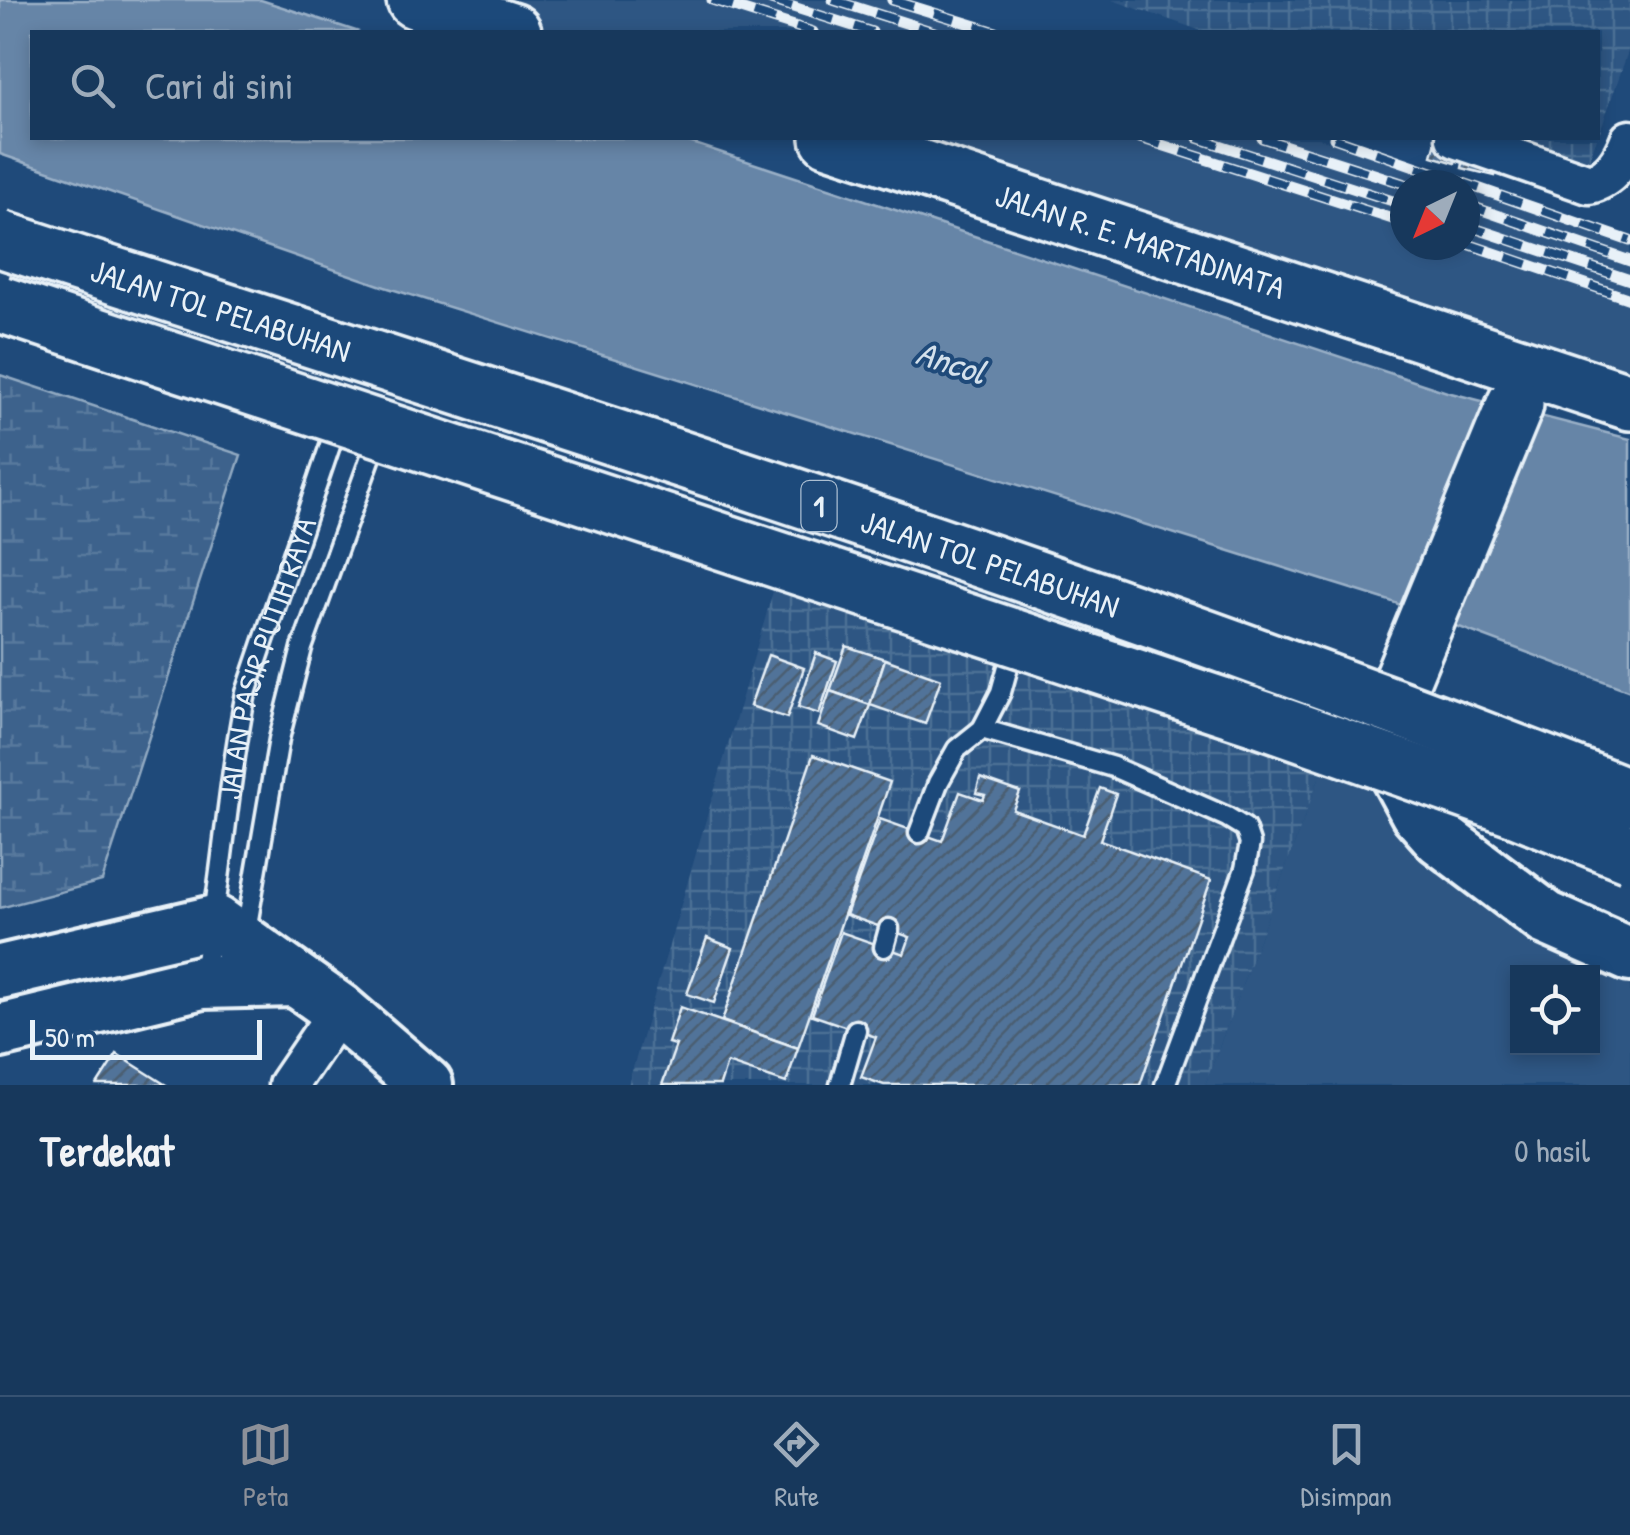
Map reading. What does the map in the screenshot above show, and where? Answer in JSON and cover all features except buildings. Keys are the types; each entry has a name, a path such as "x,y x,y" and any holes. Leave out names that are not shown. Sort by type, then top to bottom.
{"highway":[{"path":"416,0 507,30"},
{"name":"JALAN R. E. MARTADINATA","path":"835,140 1611,396"},
{"path":"0,227 639,432 1150,640 1279,700 1316,725"},
{"name":"JALAN TOL PELABUHAN","path":"0,239 571,423 970,557 1414,712 1630,797"},
{"path":"0,292 1021,621 1316,725 1384,753 1440,790 1630,874"},
{"name":"JALAN TOL PELABUHAN","path":"0,304 1262,719 1512,807 1630,854"},
{"name":"JALAN R. E. MARTADINATA","path":"1448,343 1478,366 1515,407 1611,396"},
{"path":"1384,753 1405,675 1515,407"},
{"path":"1262,719 1630,895"}],"street":[{"path":"1462,140 1589,184 1600,182 1614,170 1630,140"},
{"path":"1384,753 1417,812 1440,838 1546,918 1630,955"},
{"path":"0,972 224,957 296,980 339,1010 426,1085"},
{"path":"0,1031 224,957"},
{"path":"288,1085 339,1010"}],"lane":[{"path":"224,957 364,411"},
{"name":"JALAN PASIR PUTIH RAYA","path":"224,957 236,737 246,693 364,411"},
{"path":"919,834 938,783 957,749 982,729 1001,692 1021,621"},
{"path":"982,729 1114,767 1245,828 1250,843 1245,868 1166,1085"},
{"path":"840,1085 856,1030"}],"shaded area":[{"path":"428,0 904,0 996,30 508,30"},
{"path":"1112,0 1630,0 1630,46 1600,131 1600,30 1199,30"},
{"path":"837,140 1325,140 1416,170 1390,170 1390,260 1480,260 1480,191 1630,241 1630,402"},
{"path":"1512,140 1596,140 1587,166"},
{"path":"782,561 1329,751 1205,1085 628,1085"},
{"path":"1329,751 1630,955 1630,1085 1205,1085"}],"green space":[{"path":"0,375 241,455 102,881 0,908"}],"water":[{"name":"Ancol","path":"0,0 261,0 353,30 30,30 30,140 683,140 1447,392 1630,439 1630,691 1390,601 385,287 0,154"}],"railway":[{"path":"712,0 807,30"},
{"path":"771,0 866,30"},
{"path":"833,0 928,30"},
{"path":"892,0 990,30"},
{"path":"1146,140 1390,218"},
{"path":"1204,140 1390,200"},
{"path":"1268,140 1390,179"},
{"path":"1340,140 1630,241"},
{"path":"1480,209 1630,261"},
{"path":"1480,230 1630,280"},
{"path":"1480,248 1630,299"}]}
